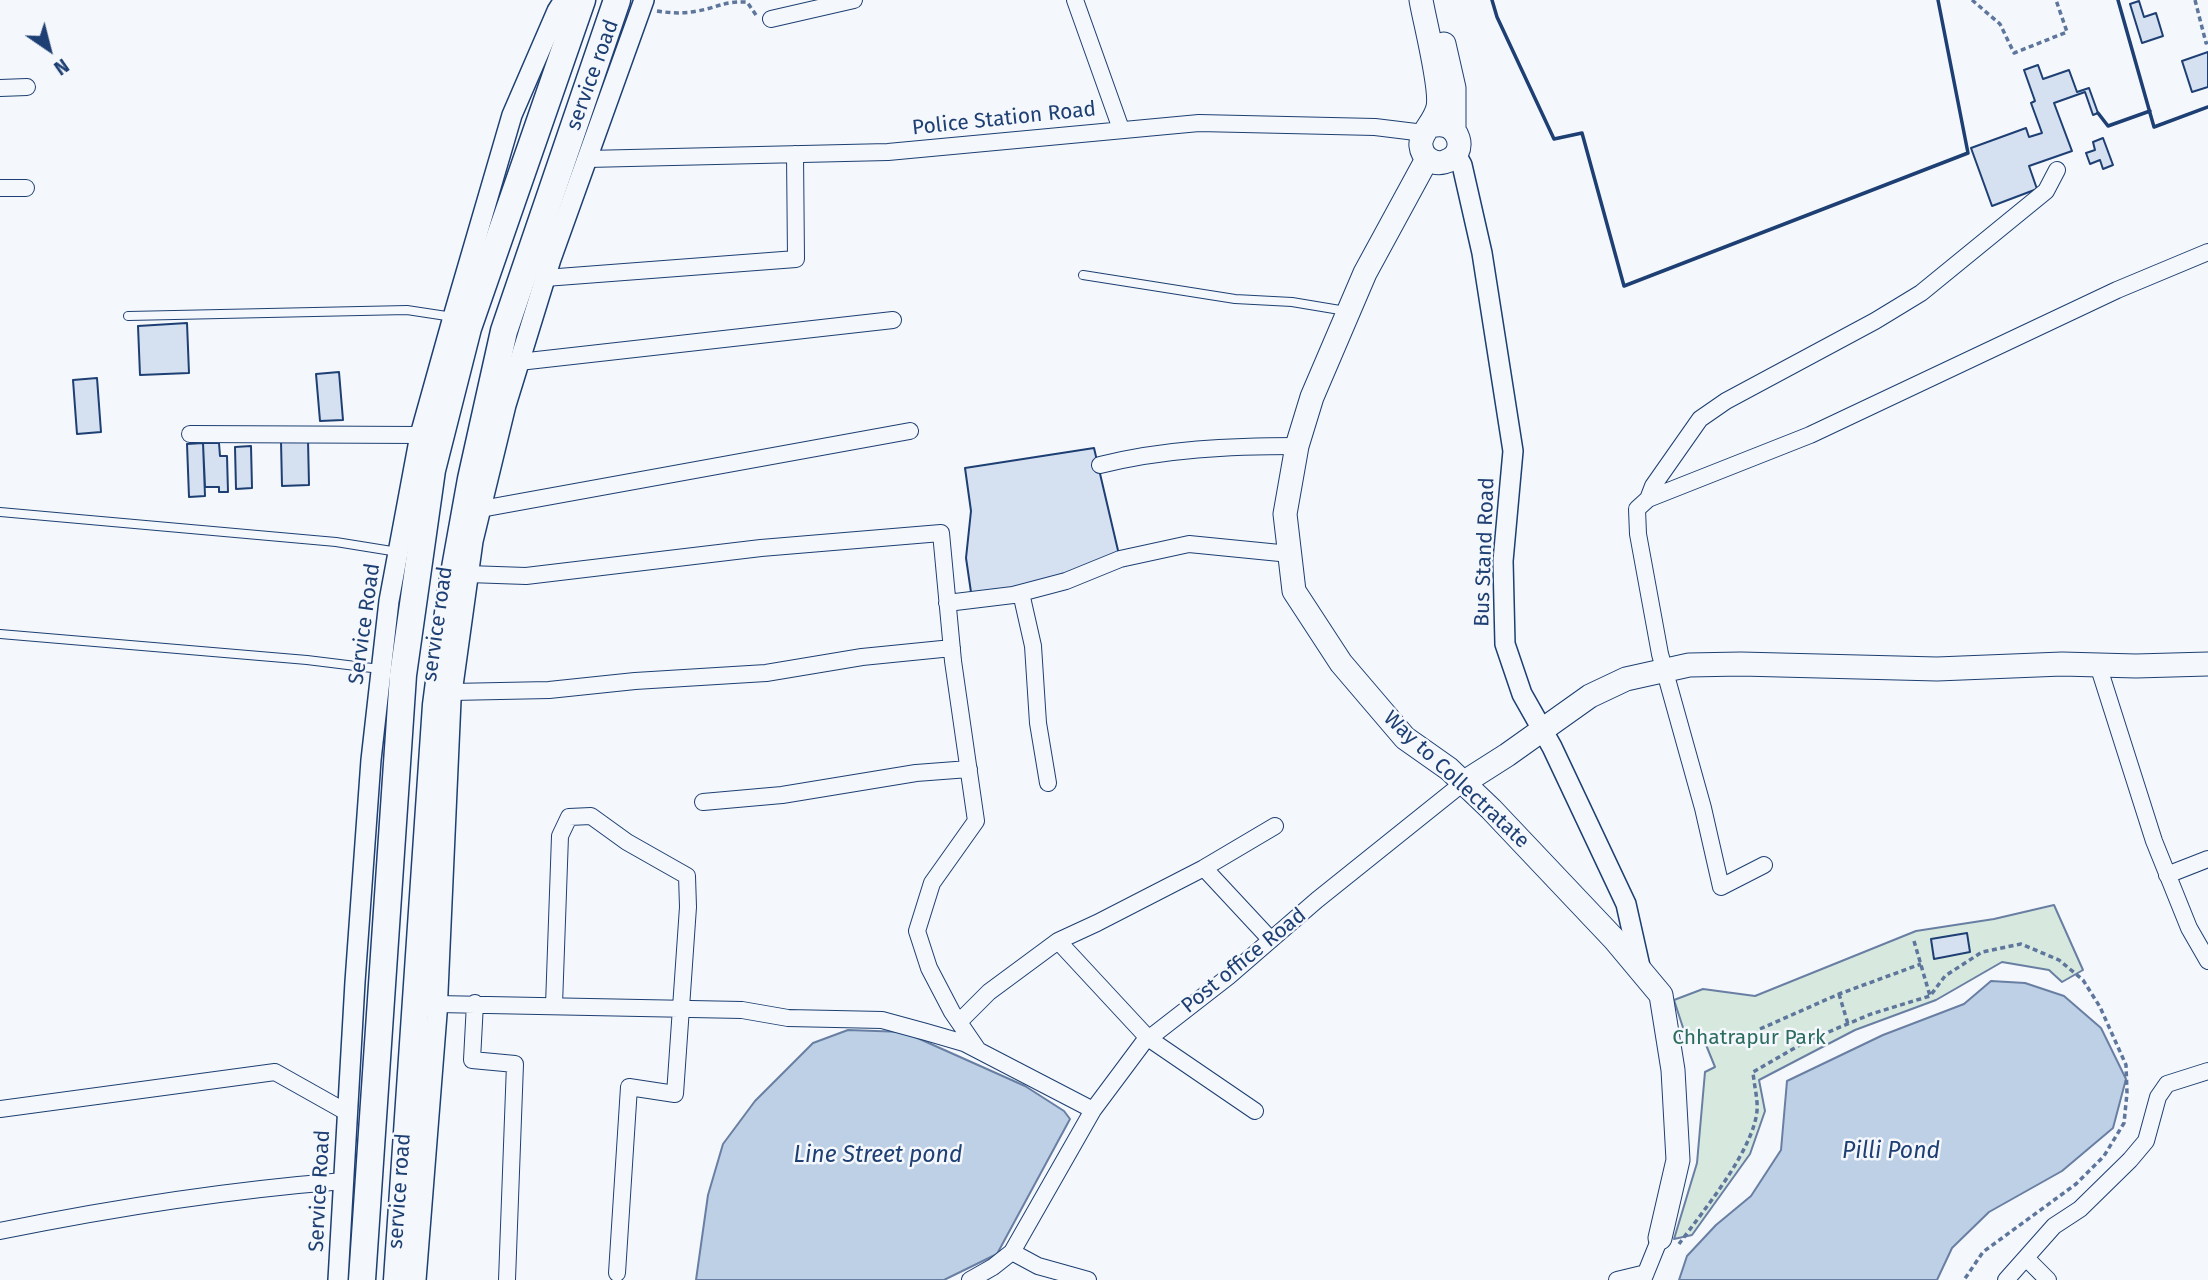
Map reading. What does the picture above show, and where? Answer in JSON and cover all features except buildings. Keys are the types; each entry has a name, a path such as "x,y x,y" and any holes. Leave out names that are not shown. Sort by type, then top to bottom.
{"highway":[{"path":"362,1280 403,675 432,470 468,328 582,0"},
{"path":"397,1280 436,705 451,590 471,479 504,331 634,3"}],"main road":[{"path":"1421,0 1438,105 1421,147 1427,159 1446,162 1456,154 1459,142 1454,130 1454,88 1434,0"},
{"path":"1427,130 1443,124 1454,130"},
{"name":"Way to Collectratate","path":"1427,159 1365,273 1312,397 1297,446 1284,514 1294,591 1341,663 1405,738 1449,769 1558,878 1661,995 1674,1070 1678,1160 1667,1246"},
{"name":"Post office Road","path":"1463,783 1590,696 1626,679 1689,665 1937,669 2062,664 2208,664"}],"street":[{"name":"Service Road","path":"338,1280 355,982 380,669 389,601 420,435 453,317 512,115 564,0"},
{"path":"771,19 854,0"},
{"path":"1076,0 1121,129"},
{"name":"service road","path":"416,1280 437,1004 452,692 468,574 481,509 519,362 587,159 634,3"},
{"path":"0,88 27,87"},
{"name":"Police Station Road","path":"587,159 888,152 1199,123 1427,130"},
{"path":"545,278 796,259 796,154"},
{"name":"Bus Stand Road","path":"1456,154 1462,165 1482,253 1513,451 1503,561 1504,645 1522,694 1552,747 1626,904 1641,971"},
{"path":"1648,499 1653,486 1700,419 1749,388 1875,321 1921,293 2046,191 2057,170"},
{"path":"0,188 26,188"},
{"path":"1764,865 1721,887 1703,808 1660,653 1638,534 1637,509 1648,499 1810,435 2117,290 2208,252"},
{"path":"519,362 893,320"},
{"path":"481,509 910,431"},
{"path":"190,434 420,435"},
{"path":"1100,465 1131,457 1195,449 1297,446"},
{"path":"468,574 526,576 748,550 942,533 952,648 976,821 932,883 918,932 929,968 978,1050"},
{"path":"947,603 1021,593 1066,581 1120,559 1189,544 1290,554"},
{"path":"1021,593 1033,646 1038,723 1048,783"},
{"path":"452,692 549,690 635,681 766,673 862,657 952,648"},
{"path":"2098,665 2135,786 2167,875 2189,928 2208,961"},
{"path":"703,802 782,795 916,773 969,769"},
{"name":"Post office Road","path":"1012,1252 1093,1110 1148,1038 1228,977 1346,876 1463,783"},
{"path":"554,1005 560,836 569,817 591,816 627,842 687,876 688,908 675,1094 629,1087 617,1273"},
{"path":"959,1022 989,992 1058,941 1204,868 1275,826"},
{"path":"2167,875 2208,859"},
{"path":"1204,868 1271,940"},
{"path":"1058,941 1148,1038 1255,1111"},
{"path":"475,1003 472,1060 515,1064 507,1280"},
{"path":"437,1004 742,1010 788,1018 882,1020 964,1043 1093,1110"},
{"path":"2006,1280 2054,1227 2080,1209 2110,1181 2146,1141 2158,1097 2167,1084 2208,1071"},
{"path":"0,1109 275,1072 348,1113"},
{"path":"0,1231 171,1202 299,1184 344,1181"},
{"path":"1617,1280 1645,1276 1667,1246"},
{"path":"970,1280 1012,1252 1038,1266 1088,1280"},
{"path":"2026,1258 2048,1280"}],"lane":[{"path":"1083,275 1235,299 1292,302 1349,311"},
{"path":"128,316 407,310 453,317"},
{"path":"0,512 336,542 398,552"},
{"path":"0,634 307,660 380,669"}],"path":[{"path":"1972,0 2000,24 2014,52 2067,32 2056,0"},
{"path":"2195,0 2206,43 2208,42"},
{"path":"634,3 679,13 699,11 728,1 747,2 757,16 771,19"},
{"path":"1914,941 1930,996"},
{"path":"1667,1246 1719,1188 1751,1137 1757,1110 1753,1072 1805,1042 1930,996 1945,976 1982,952 2021,944 2059,960 2083,980 2100,1007 2126,1065 2124,1123 2104,1156 2076,1184 1983,1252 1964,1280"},
{"path":"1760,1030 1839,994 1921,964"},
{"path":"1839,994 1848,1024"}],"green space":[{"name":"Chhatrapur Park","path":"2054,905 2083,970 2062,982 2049,970 2002,962 1936,1000 1855,1030 1759,1080 1765,1111 1750,1154 1692,1235 1674,1239 1697,1163 1705,1072 1715,1067 1702,1035 1687,1040 1674,1000 1703,989 1755,996 1916,931 1994,919"}],"water":[{"name":"Pilli Pond","path":"1991,981 2025,983 2064,996 2101,1028 2126,1079 2113,1128 2062,1171 1989,1212 1952,1248 1937,1280 1679,1280 1687,1256 1716,1225 1751,1196 1781,1150 1787,1081 1883,1035 1964,1004"},
{"name":"Line Street pond","path":"848,1030 904,1032 1025,1086 1064,1111 1070,1119 997,1254 944,1280 696,1280 708,1195 723,1144 755,1101 813,1043"}],"wall":[{"path":"1492,0 1497,17 1554,139 1582,133 1624,286 1968,153 1938,0"},
{"path":"2118,0 2154,127 2208,107"},
{"path":"2098,113 2108,126 2150,111"}]}
